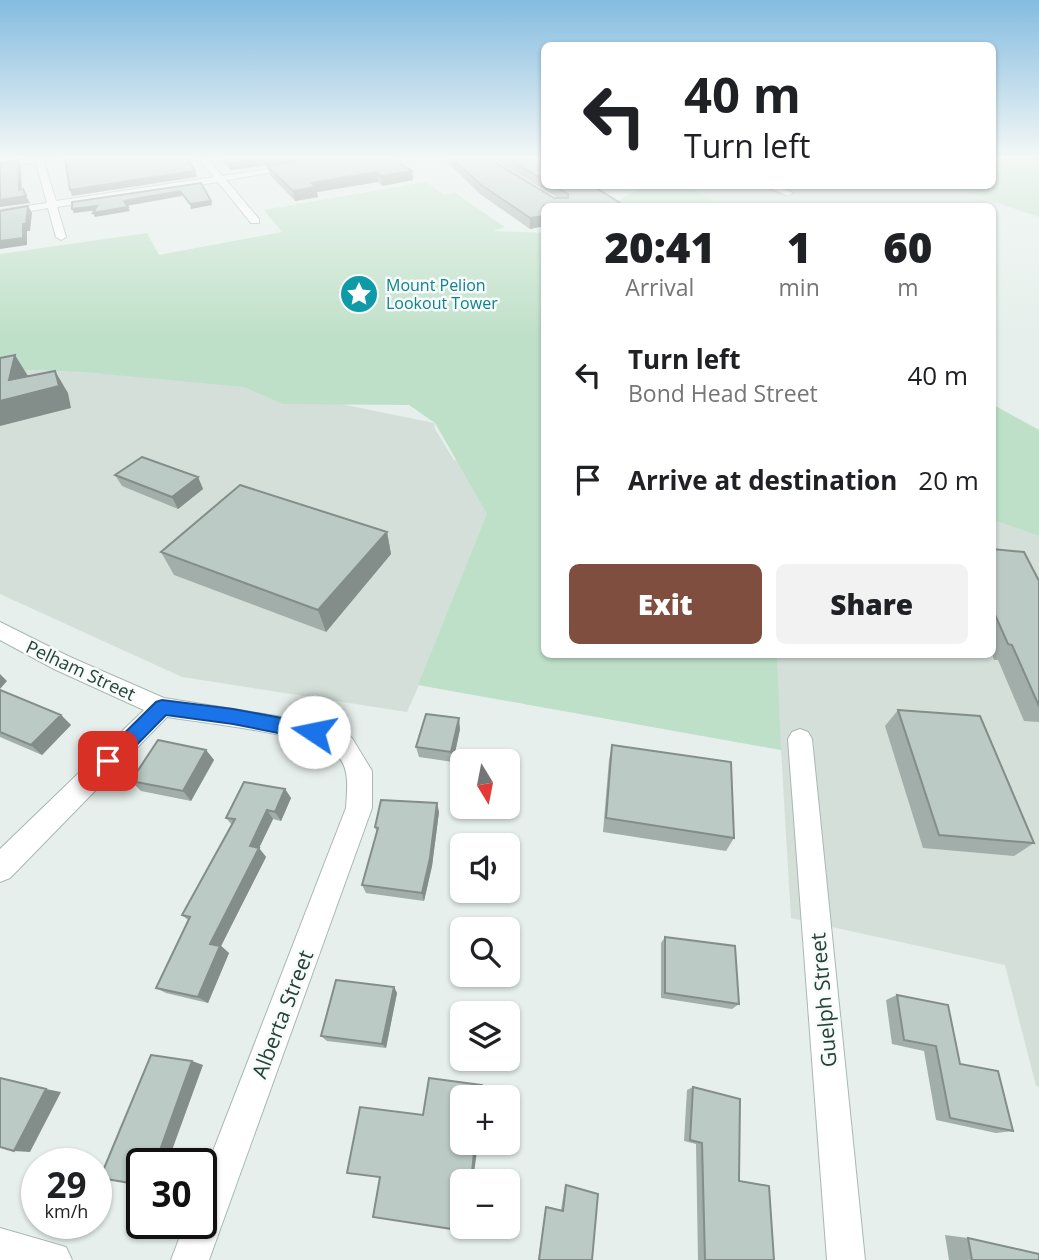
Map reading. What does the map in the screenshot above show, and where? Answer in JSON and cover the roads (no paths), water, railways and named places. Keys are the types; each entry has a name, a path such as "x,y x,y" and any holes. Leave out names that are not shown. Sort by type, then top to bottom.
{"street":[{"path":"55,218 61,237"},
{"path":"252,218 255,221"},
{"name":"Pelham Street","path":"0,630 62,663 162,707 314,732 343,745 357,766"},
{"path":"0,868 162,707"},
{"name":"Guelph Street","path":"800,739 846,1260"},
{"name":"Alberta Street","path":"190,1260 359,808 360,771 357,766"},
{"path":"0,1247 53,1260"}],"place":[{"name":"Mount Pelion Lookout Tower","path":"359,294"}]}
